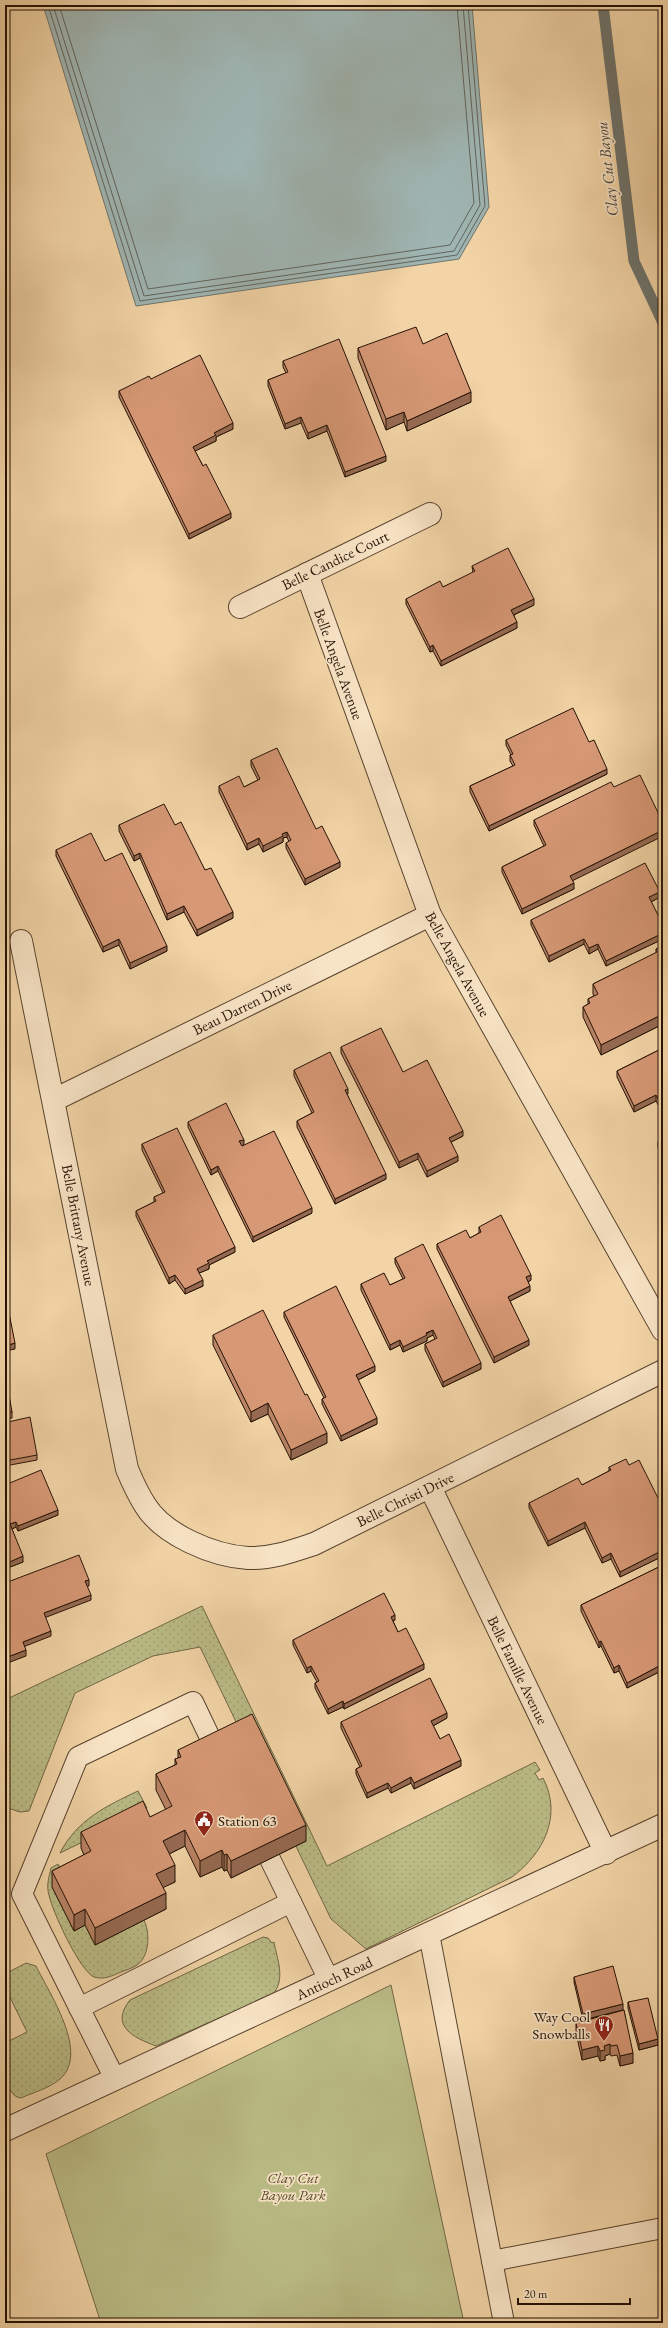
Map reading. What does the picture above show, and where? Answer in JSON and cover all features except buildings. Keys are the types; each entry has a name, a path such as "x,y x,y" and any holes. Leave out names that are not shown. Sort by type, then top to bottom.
{"street":[{"name":"Belle Candice Court","path":"240,607 430,514"},
{"name":"Belle Angela Avenue","path":"307,574 430,915 663,1330"},
{"name":"Beau Darren Drive","path":"54,1100 430,915"},
{"name":"Belle Brittany Avenue","path":"21,941 54,1100 126,1469 145,1506"},
{"name":"Belle Christi Drive","path":"145,1506 174,1534 215,1553 248,1558 280,1555 314,1544 663,1371"},
{"name":"Belle Famille Avenue","path":"430,1487 606,1853"},
{"name":"Antioch Road","path":"5,2130 606,1853 663,1825"}],"lane":[{"path":"115,2079 22,1894 78,1757 193,1702 215,1748"},
{"path":"270,1859 329,1980"},
{"path":"79,2008 291,1902"},
{"path":"429,1934 504,2323"},
{"path":"492,2261 663,2228"}],"green space":[{"path":"202,1606 327,1866 535,1762 540,1770 535,1773 539,1780 543,1778 549,1792 551,1806 547,1833 541,1846 533,1857 512,1877 366,1949 331,1919 200,1647 153,1656 75,1693 29,1811 20,1812 5,1807 5,1700"},
{"path":"138,1791 147,1808 144,1812 60,1853 67,1841 93,1815"},
{"path":"58,1864 66,1880 52,1887 74,1931 85,1925 95,1944 144,1920 148,1944 144,1956 137,1965 111,1976 101,1978 94,1977 81,1964 67,1940 55,1914 48,1892 48,1882 51,1868"},
{"path":"263,1937 268,1938 272,1943 274,1942 280,1969 279,1982 273,1994 156,2046 133,2035 123,2024 122,2017 124,2009 130,2000"},
{"path":"26,1963 36,1966 57,2007 69,2039 71,2054 68,2068 60,2079 46,2088 21,2098 15,2096 10,2090 5,2066 5,2043 27,2032 5,1987 5,1970 7,1973"},
{"name":"Clay Cut Bayou Park","path":"391,1985 464,2323 101,2323 46,2154"}],"water":[{"path":"43,5 472,5 489,207 459,259 136,306"}],"waterway":[{"name":"Clay Cut Bayou","path":"603,5 634,261 663,323"}],"place":[{"name":"Station 63","path":"204,1837"},
{"name":"Way Cool Snowballs","path":"604,2042"}]}
